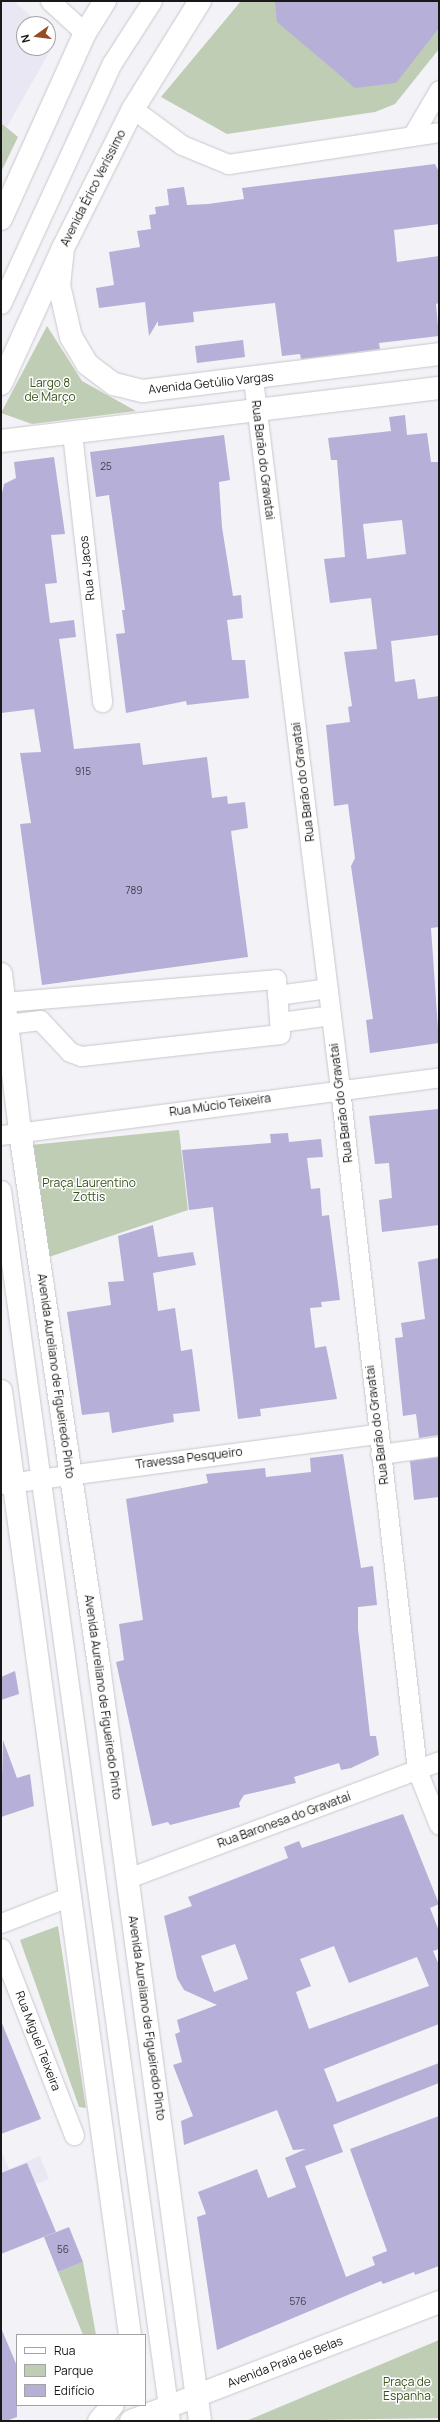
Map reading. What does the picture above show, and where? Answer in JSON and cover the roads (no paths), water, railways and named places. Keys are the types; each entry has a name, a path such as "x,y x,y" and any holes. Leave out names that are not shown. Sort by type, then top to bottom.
{"main road":[{"path":"1,219 85,33 105,1"},
{"name":"Avenida Érico Veríssimo","path":"1,384 63,248 133,109 200,1"},
{"name":"Avenida Getúlio Vargas","path":"63,248 59,285 71,338 87,364 114,384 143,391 253,379 439,354"},
{"path":"1,441 258,412 439,388"},
{"name":"Avenida Aureliano de Figueiredo Pinto","path":"1,974 7,1024 10,1133 70,1474 128,1878 200,2421"},
{"path":"1,1391 7,1483 68,1897 130,2334"},
{"name":"Avenida Praia de Belas","path":"137,2416 169,2414 197,2396 439,2302"},
{"path":"100,2421 112,2406"}],"street":[{"path":"50,1 85,33"},
{"path":"1,304 112,63 152,1"},
{"path":"412,136 439,90"},
{"path":"133,109 182,145 228,164 439,132"},
{"name":"Rua Barão do Gravatai","path":"253,379 340,1089 380,1454 417,1770 439,1825"},
{"name":"Rua 4 Jacos","path":"72,433 102,702"},
{"path":"4,1002 44,1000 276,979 280,1034 81,1056 70,1052 48,1026 37,1019 7,1024"},
{"path":"277,995 328,988"},
{"path":"44,1000 48,1026"},
{"path":"280,1022 331,1015"},
{"name":"Rua Múcio Teixeira","path":"10,1133 439,1077"},
{"path":"1,1190 42,1478 169,2414"},
{"name":"Travessa Pesqueiro","path":"7,1483 378,1434"},
{"path":"380,1454 439,1446"},
{"name":"Rua Baronesa do Gravataí","path":"128,1878 439,1761"},
{"path":"1,1923 68,1897"},
{"name":"Rua Miguel Teixeira","path":"1,1948 74,2135"}],"park label":[{"name":"Largo 8 de Março","path":"50,390"},
{"name":"Praça Laurentino Zottis","path":"89,1190"},
{"name":"Praça de Espanha","path":"407,2389"}]}
